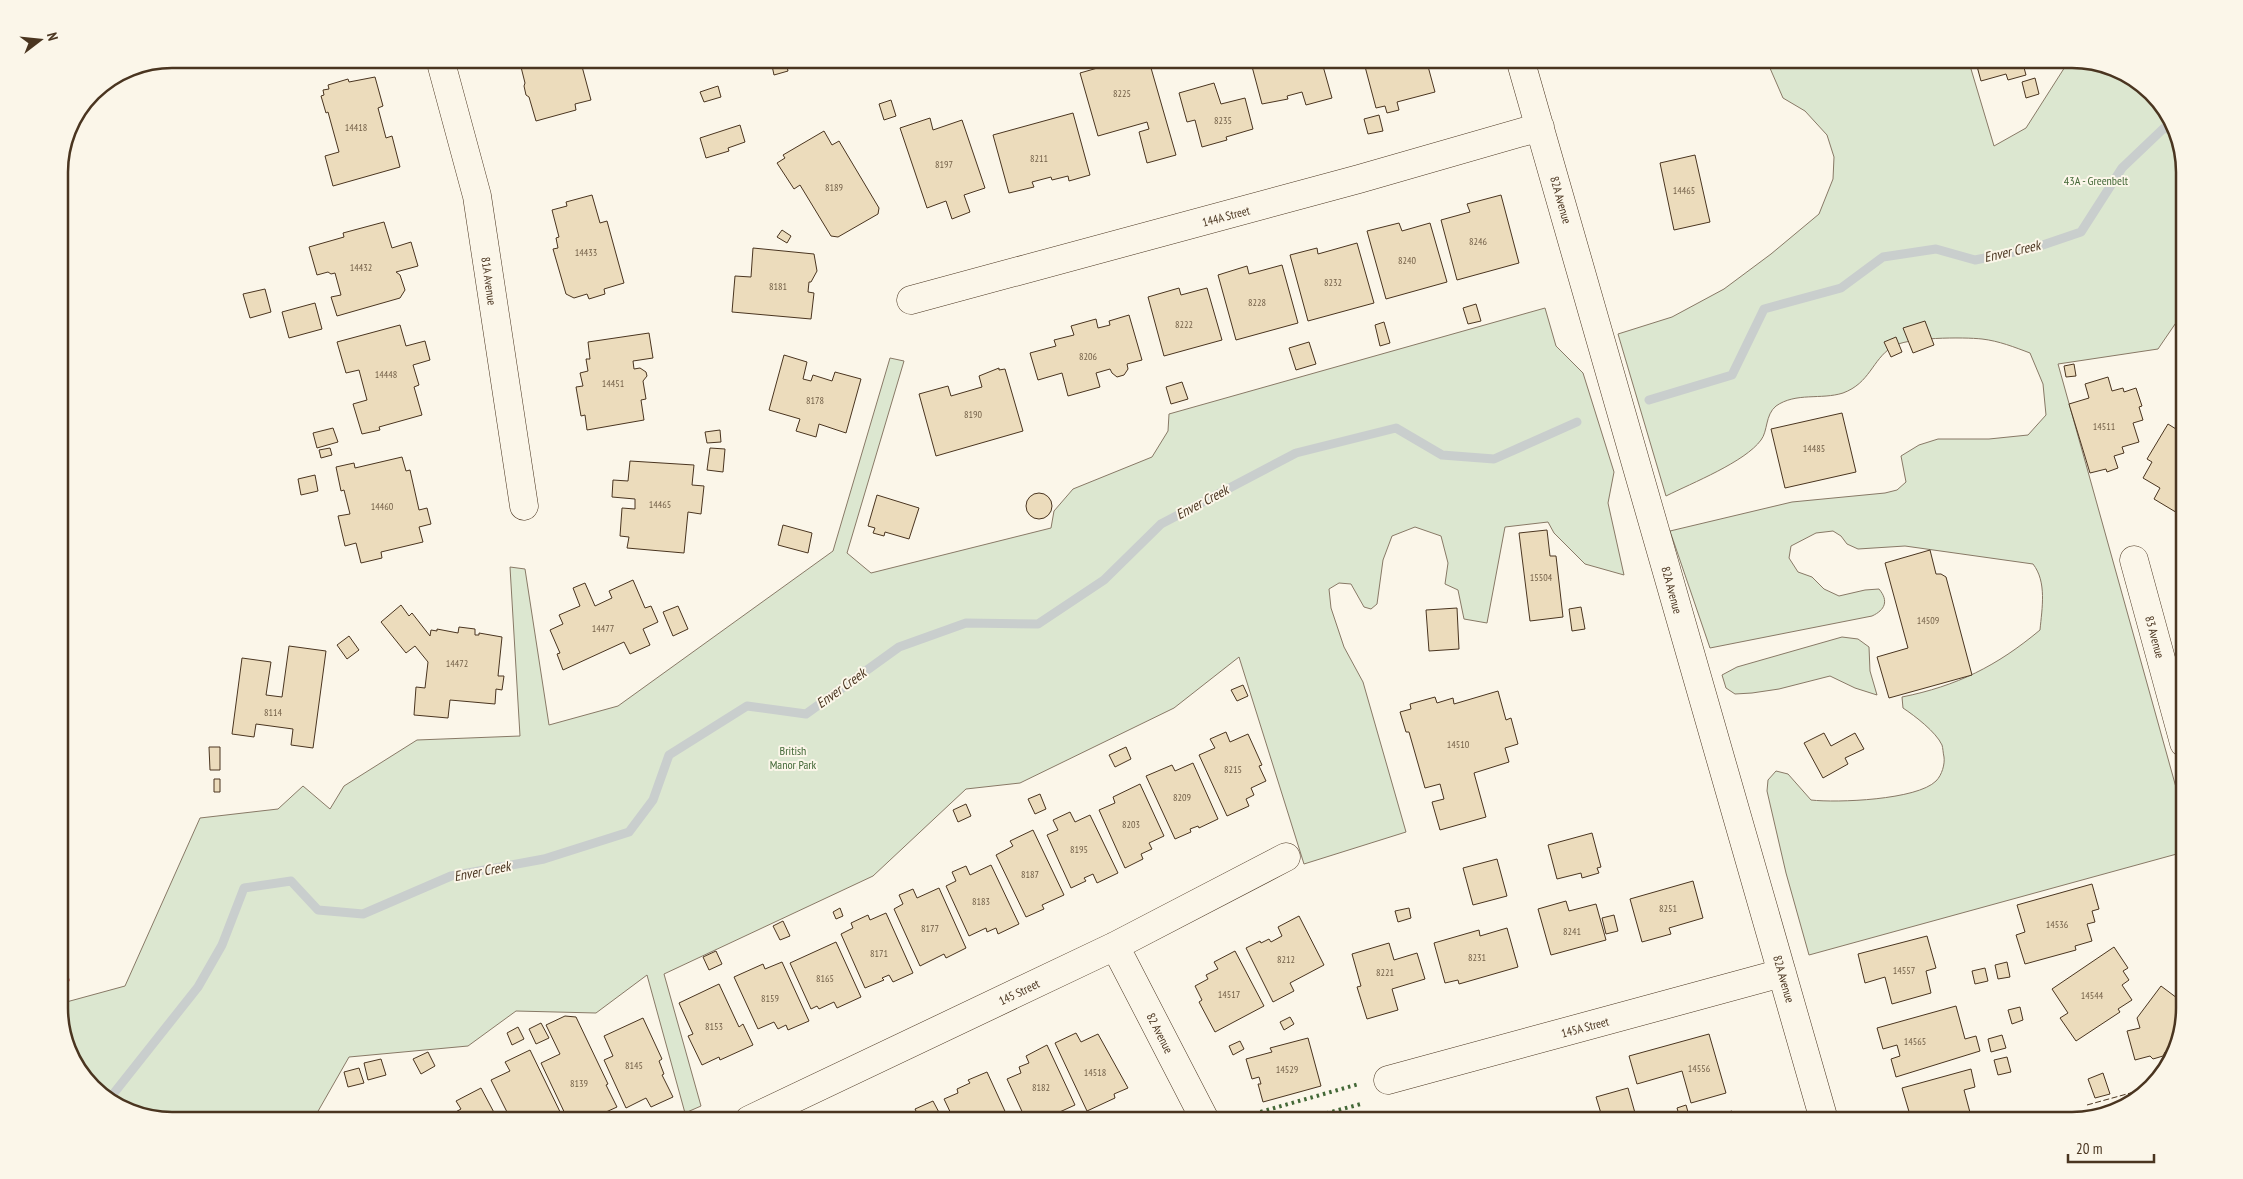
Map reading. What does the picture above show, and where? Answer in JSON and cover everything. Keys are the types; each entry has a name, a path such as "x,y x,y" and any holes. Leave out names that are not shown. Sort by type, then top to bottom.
{"street":[{"name":"81A Avenue","path":"442,68 477,196 524,506"},
{"name":"82A Avenue","path":"1523,68 1822,1112"},
{"name":"144A Street","path":"911,300 1359,179 1540,127"},
{"name":"83 Avenue","path":"2134,560 2176,712"},
{"name":"145 Street","path":"766,1112 1115,946 1286,857"},
{"name":"82 Avenue","path":"1115,946 1201,1112"},
{"name":"145A Street","path":"1388,1080 1782,973"}],"green space":[{"name":"43A - Greenbelt","path":"1770,68 1971,68 1994,146 2026,128 2064,68 2085,68 2117,78 2140,93 2150,103 2165,126 2170,138 2175,165 2175,324 2158,349 2058,364 2176,786 2176,854 1809,955 1786,873 1767,791 1768,780 1776,771 1788,774 1811,800 1823,801 1876,799 1895,796 1926,787 1936,781 1940,776 1943,766 1942,745 1930,730 1903,708 1902,697 1941,687 1975,673 2008,654 2040,630 2042,587 2040,579 2033,564 1905,546 1858,549 1847,544 1841,536 1833,531 1816,533 1791,546 1789,558 1798,572 1812,577 1824,589 1839,596 1879,589 1885,601 1883,608 1872,616 1710,648 1670,531 1792,502 1885,493 1897,490 1906,482 1901,456 1919,445 1938,439 1989,439 2028,435 2046,415 2043,384 2030,353 1982,339 1949,338 1909,341 1892,347 1885,352 1865,377 1852,389 1835,395 1792,399 1776,406 1770,414 1761,440 1753,448 1731,464 1666,496 1618,334 1672,317 1724,289 1771,254 1819,214 1833,179 1834,157 1827,135 1805,111 1783,98"},
{"name":"British Manor Park","path":"1545,308 1556,346 1583,373 1614,472 1608,503 1624,575 1585,564 1554,533 1548,522 1505,527 1487,623 1464,619 1458,590 1445,584 1448,563 1441,536 1415,527 1392,536 1383,560 1377,604 1371,609 1364,607 1351,584 1339,583 1329,589 1331,608 1344,647 1363,682 1406,832 1304,864 1239,657 1174,708 1020,783 966,789 873,876 664,974 701,1106 687,1112 685,1112 647,975 596,1013 516,1011 468,1046 349,1057 318,1112 172,1112 152,1109 138,1106 114,1094 93,1076 85,1065 73,1041 68,1014 68,1002 125,986 200,818 278,809 303,786 330,809 344,786 417,740 520,736 510,567 525,569 549,725 618,706 833,551 890,358 904,361 847,553 871,573 1051,528 1054,511 1073,489 1152,457 1168,431 1169,414"},
{"path":"1842,637 1858,639 1869,647 1870,671 1877,695 1855,688 1830,676 1779,689 1752,693 1735,694 1726,688 1722,675 1737,667"}],"building":[{"path":"521,68 582,68 591,100 575,104 576,110 536,121 529,97 526,95"},
{"path":"772,68 787,68 788,71 774,75"},
{"path":"1098,68 1151,68 1176,155 1147,163 1139,132 1149,129 1147,122 1098,136 1080,73"},
{"path":"1252,68 1324,68 1332,98 1306,105 1302,92 1287,96 1288,99 1262,104"},
{"path":"1365,68 1428,68 1435,92 1397,102 1399,110 1387,113 1385,106 1376,108"},
{"path":"1977,68 2024,68 2026,75 2008,80 2006,74 1981,81"},
{"path":"375,77 383,106 378,108 386,138 392,136 400,167 333,186 325,156 339,152 328,112 326,113 321,96 324,95 323,90 329,89 328,85 348,79 349,82"},
{"path":"2035,78 2039,94 2026,98 2022,82"},
{"path":"1214,83 1221,104 1245,98 1253,129 1226,137 1227,140 1202,147 1195,120 1187,122 1179,93"},
{"path":"718,86 721,97 704,102 700,92"},
{"path":"891,100 896,116 884,120 879,104"},
{"path":"1073,113 1090,175 1069,181 1068,176 1052,180 1051,177 1032,182 1034,187 1009,193 993,135"},
{"path":"1379,115 1383,131 1368,134 1364,119"},
{"path":"930,118 933,130 962,120 985,188 964,195 970,212 952,219 946,201 927,208 900,128"},
{"path":"740,125 745,142 728,148 729,151 706,158 700,138"},
{"path":"824,131 832,145 839,141 879,208 878,214 838,237 831,236 800,185 794,189 777,163 785,158 783,155"},
{"path":"1695,155 1710,222 1674,230 1660,163"},
{"path":"592,195 600,223 607,221 624,283 604,289 605,294 589,299 587,294 574,298 566,294 553,249 558,248 556,238 559,237 552,210 567,206 566,202"},
{"path":"1501,195 1519,263 1457,280 1441,220 1470,212 1467,204"},
{"path":"384,222 392,248 411,242 418,266 396,272 400,275 405,290 400,298 337,316 331,297 341,295 335,273 331,274 328,272 317,275 309,247 344,237 343,233"},
{"path":"1399,223 1402,231 1430,223 1447,282 1386,299 1367,231"},
{"path":"782,230 791,236 787,243 777,237"},
{"path":"1357,243 1374,303 1308,321 1290,255 1317,248 1318,254"},
{"path":"753,248 814,254 817,271 811,282 809,282 808,292 814,293 811,319 732,312 735,276 751,277"},
{"path":"1282,265 1298,323 1236,340 1218,275 1247,266 1249,274"},
{"path":"1179,288 1181,295 1207,288 1222,340 1164,356 1148,297"},
{"path":"265,289 271,312 250,318 243,294"},
{"path":"315,303 322,329 289,338 282,312"},
{"path":"1476,304 1481,321 1468,324 1463,308"},
{"path":"1129,315 1142,360 1127,364 1128,369 1124,375 1117,377 1110,369 1096,373 1100,387 1068,396 1062,373 1038,380 1030,353 1056,346 1054,340 1074,335 1071,326 1096,319 1098,328 1110,325 1109,321"},
{"path":"1925,321 1934,345 1913,353 1903,328"},
{"path":"1384,322 1390,343 1380,346 1375,325"},
{"path":"400,325 406,346 425,341 430,360 413,365 419,385 414,387 422,415 379,427 380,430 362,434 353,404 367,400 359,370 346,373 337,342"},
{"path":"649,333 653,358 633,361 634,369 640,368 646,372 647,376 643,381 646,399 641,400 644,420 587,430 585,415 581,416 576,387 583,386 580,373 588,371 586,359 590,359 588,342"},
{"path":"1896,337 1902,352 1891,357 1884,342"},
{"path":"1309,342 1316,364 1296,370 1289,348"},
{"path":"784,355 807,362 803,379 811,381 813,375 832,381 835,372 861,379 846,433 819,424 816,437 796,431 800,419 769,410"},
{"path":"2074,364 2076,376 2066,377 2064,366"},
{"path":"999,368 999,370 1005,369 1023,431 936,456 919,394 948,386 951,396 982,387 979,376"},
{"path":"2108,377 2112,391 2123,388 2124,392 2136,388 2142,406 2139,407 2143,420 2133,423 2139,442 2122,447 2124,453 2114,456 2118,468 2107,472 2106,469 2090,473 2069,404 2089,398 2085,384"},
{"path":"1182,382 1188,399 1171,404 1166,387"},
{"path":"1842,413 1856,472 1785,488 1771,429"},
{"path":"2168,424 2175,429 2175,512 2154,499 2160,488 2143,478 2152,462 2147,459"},
{"path":"333,428 338,442 317,448 313,433"},
{"path":"720,430 721,442 707,443 705,432"},
{"path":"330,448 332,455 321,458 319,450"},
{"path":"710,448 725,449 723,472 707,470"},
{"path":"402,457 406,471 410,470 419,510 427,508 431,524 419,527 423,542 381,552 382,558 361,563 356,543 345,546 338,516 350,514 344,490 341,491 336,467 354,463 355,468"},
{"path":"630,461 694,465 692,485 704,486 701,514 688,512 684,553 627,548 629,537 620,536 622,508 635,509 635,499 612,497 613,480 628,481"},
{"path":"315,475 318,491 301,495 298,479"},
{"path":"1039,493 1048,497 1052,506 1048,515 1039,519 1030,515 1026,506 1030,497"},
{"path":"877,495 919,508 909,539 885,532 884,536 873,533 875,528 868,526"},
{"path":"783,525 812,533 808,553 778,545"},
{"path":"1547,530 1550,556 1556,556 1563,617 1530,621 1519,533"},
{"path":"1930,550 1936,574 1946,577 1972,675 1889,698 1877,657 1908,648 1885,563"},
{"path":"633,580 645,608 651,606 658,622 643,629 650,645 630,654 624,642 563,670 557,654 560,653 550,630 563,624 559,615 580,606 573,588 585,583 595,606 612,598 609,591"},
{"path":"401,605 409,616 412,613 430,636 431,630 437,631 437,629 458,633 459,627 475,629 475,635 479,635 479,633 502,637 498,676 504,676 502,690 496,689 495,704 450,700 448,718 414,715 416,687 425,688 428,662 415,646 406,653 381,622"},
{"path":"678,606 688,629 673,636 663,612"},
{"path":"1581,607 1585,629 1572,631 1569,609"},
{"path":"1457,608 1459,649 1429,651 1426,610"},
{"path":"349,636 359,650 347,659 337,645"},
{"path":"289,646 326,651 313,748 291,745 293,729 256,724 254,737 232,734 242,658 271,662 266,695 282,697"},
{"path":"1243,685 1248,696 1237,701 1231,690"},
{"path":"1498,691 1506,720 1511,718 1518,744 1505,748 1509,762 1474,773 1486,817 1440,830 1432,802 1444,799 1440,784 1425,788 1409,732 1406,732 1400,712 1411,709 1410,704 1435,697 1437,703 1453,698 1454,704"},
{"path":"1226,732 1230,742 1248,734 1262,765 1259,766 1266,781 1251,788 1254,795 1246,799 1249,806 1227,816 1199,755 1215,748 1210,739"},
{"path":"1824,733 1831,746 1855,733 1864,749 1845,758 1848,764 1823,778 1804,743"},
{"path":"209,747 220,747 220,770 210,770"},
{"path":"1126,747 1131,759 1115,767 1109,755"},
{"path":"1193,763 1218,819 1199,828 1198,826 1190,829 1191,832 1175,839 1146,776 1172,765 1175,771"},
{"path":"214,779 220,779 220,792 214,792"},
{"path":"1140,784 1164,836 1149,843 1152,849 1141,854 1143,859 1125,868 1099,810 1115,803 1113,797"},
{"path":"1040,794 1046,809 1035,814 1028,799"},
{"path":"966,804 971,816 958,822 953,810"},
{"path":"1070,812 1075,822 1090,815 1118,873 1097,883 1093,874 1084,878 1086,881 1071,888 1047,835 1058,830 1053,820"},
{"path":"1033,830 1064,895 1042,905 1044,909 1026,917 996,855 1013,846 1010,841"},
{"path":"1592,833 1601,867 1597,868 1599,873 1582,878 1581,873 1557,879 1548,845"},
{"path":"1497,859 1507,896 1473,905 1463,868"},
{"path":"991,865 1019,924 998,934 996,928 987,932 986,928 969,936 946,886 956,881 952,872 966,866 970,875"},
{"path":"1693,881 1703,918 1669,928 1671,934 1642,942 1630,899"},
{"path":"2092,884 2099,909 2092,911 2095,922 2087,924 2092,941 2075,946 2076,950 2025,964 2016,935 2025,932 2017,905"},
{"path":"939,888 966,948 946,958 944,954 920,966 894,909 903,904 899,895 913,889 917,898"},
{"path":"1566,901 1569,911 1596,904 1606,940 1551,955 1538,909"},
{"path":"840,908 843,916 836,919 833,912"},
{"path":"1409,908 1411,918 1398,922 1395,911"},
{"path":"886,913 913,973 893,982 889,975 882,978 884,980 865,988 841,934 853,928 851,923 868,915 870,920"},
{"path":"1614,915 1618,931 1606,934 1602,918"},
{"path":"1299,916 1324,965 1290,983 1294,991 1273,1002 1246,948 1260,941 1261,943 1269,939 1271,942 1282,936 1278,927"},
{"path":"783,921 790,936 780,940 773,926"},
{"path":"1507,928 1518,967 1459,984 1458,980 1445,983 1434,943 1479,930 1480,936"},
{"path":"1927,936 1936,968 1926,971 1931,993 1892,1004 1885,977 1865,983 1858,954"},
{"path":"836,942 861,997 837,1008 834,1002 819,1009 817,1006 811,1009 790,963"},
{"path":"1389,943 1394,960 1417,953 1425,979 1392,989 1398,1010 1367,1019 1357,987 1361,986 1352,954"},
{"path":"2114,947 2128,968 2123,971 2129,980 2122,985 2132,1000 2118,1009 2120,1012 2076,1041 2060,1018 2068,1013 2052,989"},
{"path":"716,951 722,964 709,970 703,957"},
{"path":"1235,951 1264,1006 1215,1032 1199,1002 1202,1000 1195,986 1208,979 1206,975 1218,969 1214,962"},
{"path":"782,962 809,1021 788,1030 786,1025 778,1029 774,1022 758,1029 734,977 763,964 765,969"},
{"path":"2007,962 2010,977 1998,979 1995,965"},
{"path":"1985,968 1988,981 1975,984 1972,971"},
{"path":"719,984 739,1027 743,1024 753,1045 720,1060 719,1057 702,1065 688,1036 693,1034 679,1003"},
{"path":"2161,986 2176,997 2170,1041 2163,1056 2153,1059 2150,1056 2135,1060 2127,1031 2140,1028 2137,1018"},
{"path":"1956,1006 1965,1039 1976,1036 1980,1051 1896,1077 1891,1059 1900,1056 1897,1045 1883,1049 1877,1028"},
{"path":"2020,1007 2023,1020 2012,1024 2008,1010"},
{"path":"565,1016 576,1017 617,1107 606,1112 564,1112 541,1063 560,1054 546,1025"},
{"path":"1290,1017 1294,1024 1284,1030 1280,1022"},
{"path":"643,1018 662,1059 659,1061 664,1074 662,1075 673,1097 651,1107 646,1098 626,1108 604,1060 613,1056 604,1036"},
{"path":"541,1023 549,1038 536,1044 529,1029"},
{"path":"518,1027 524,1039 512,1045 507,1033"},
{"path":"1076,1033 1081,1042 1098,1034 1128,1088 1114,1094 1115,1098 1087,1111 1055,1043"},
{"path":"1709,1034 1726,1093 1691,1103 1682,1071 1637,1084 1629,1056"},
{"path":"2002,1035 2006,1048 1991,1052 1988,1039"},
{"path":"1308,1038 1321,1086 1263,1102 1258,1084 1261,1084 1259,1077 1252,1079 1246,1059 1272,1052 1270,1048"},
{"path":"1240,1041 1244,1049 1233,1055 1229,1046"},
{"path":"1047,1045 1075,1105 1060,1112 1022,1112 1007,1079 1021,1073 1019,1067 1029,1063 1026,1056"},
{"path":"530,1050 560,1112 507,1112 491,1080 510,1071 505,1062"},
{"path":"428,1052 435,1066 421,1074 413,1059"},
{"path":"2007,1057 2011,1072 1998,1075 1994,1060"},
{"path":"381,1059 386,1075 368,1080 364,1063"},
{"path":"359,1068 364,1083 348,1087 344,1072"},
{"path":"1971,1069 1975,1087 1964,1090 1970,1112 1909,1112 1902,1088"},
{"path":"987,1072 1005,1112 950,1112 944,1099 958,1093 957,1089 970,1083 968,1080"},
{"path":"2103,1073 2110,1094 2095,1098 2088,1079"},
{"path":"481,1088 494,1112 456,1112 461,1109 456,1101"},
{"path":"1628,1088 1635,1112 1601,1112 1596,1097"},
{"path":"933,1101 939,1112 914,1112 915,1109"},
{"path":"1686,1105 1688,1112 1678,1112 1677,1108"}],"waterway":[{"name":"Enver Creek","path":"1649,400 1732,375 1764,309 1841,288 1883,257 1936,249 1975,260 2034,248 2081,232 2122,168 2164,128 2166,129"},
{"name":"Enver Creek","path":"113,1094 198,987 222,945 244,888 291,881 318,910 363,914 451,876 544,859 629,832 653,800 669,755 747,706 806,714 899,647 966,623 1038,624 1104,580 1161,524 1296,453 1396,428 1442,455 1494,459 1577,422"}],"hedge":[{"path":"1260,1112 1359,1084"},
{"path":"1331,1112 1361,1104"}],"fence":[{"path":"2087,1105 2130,1093"}],"power":[{"path":"68,976 68,986"}]}
